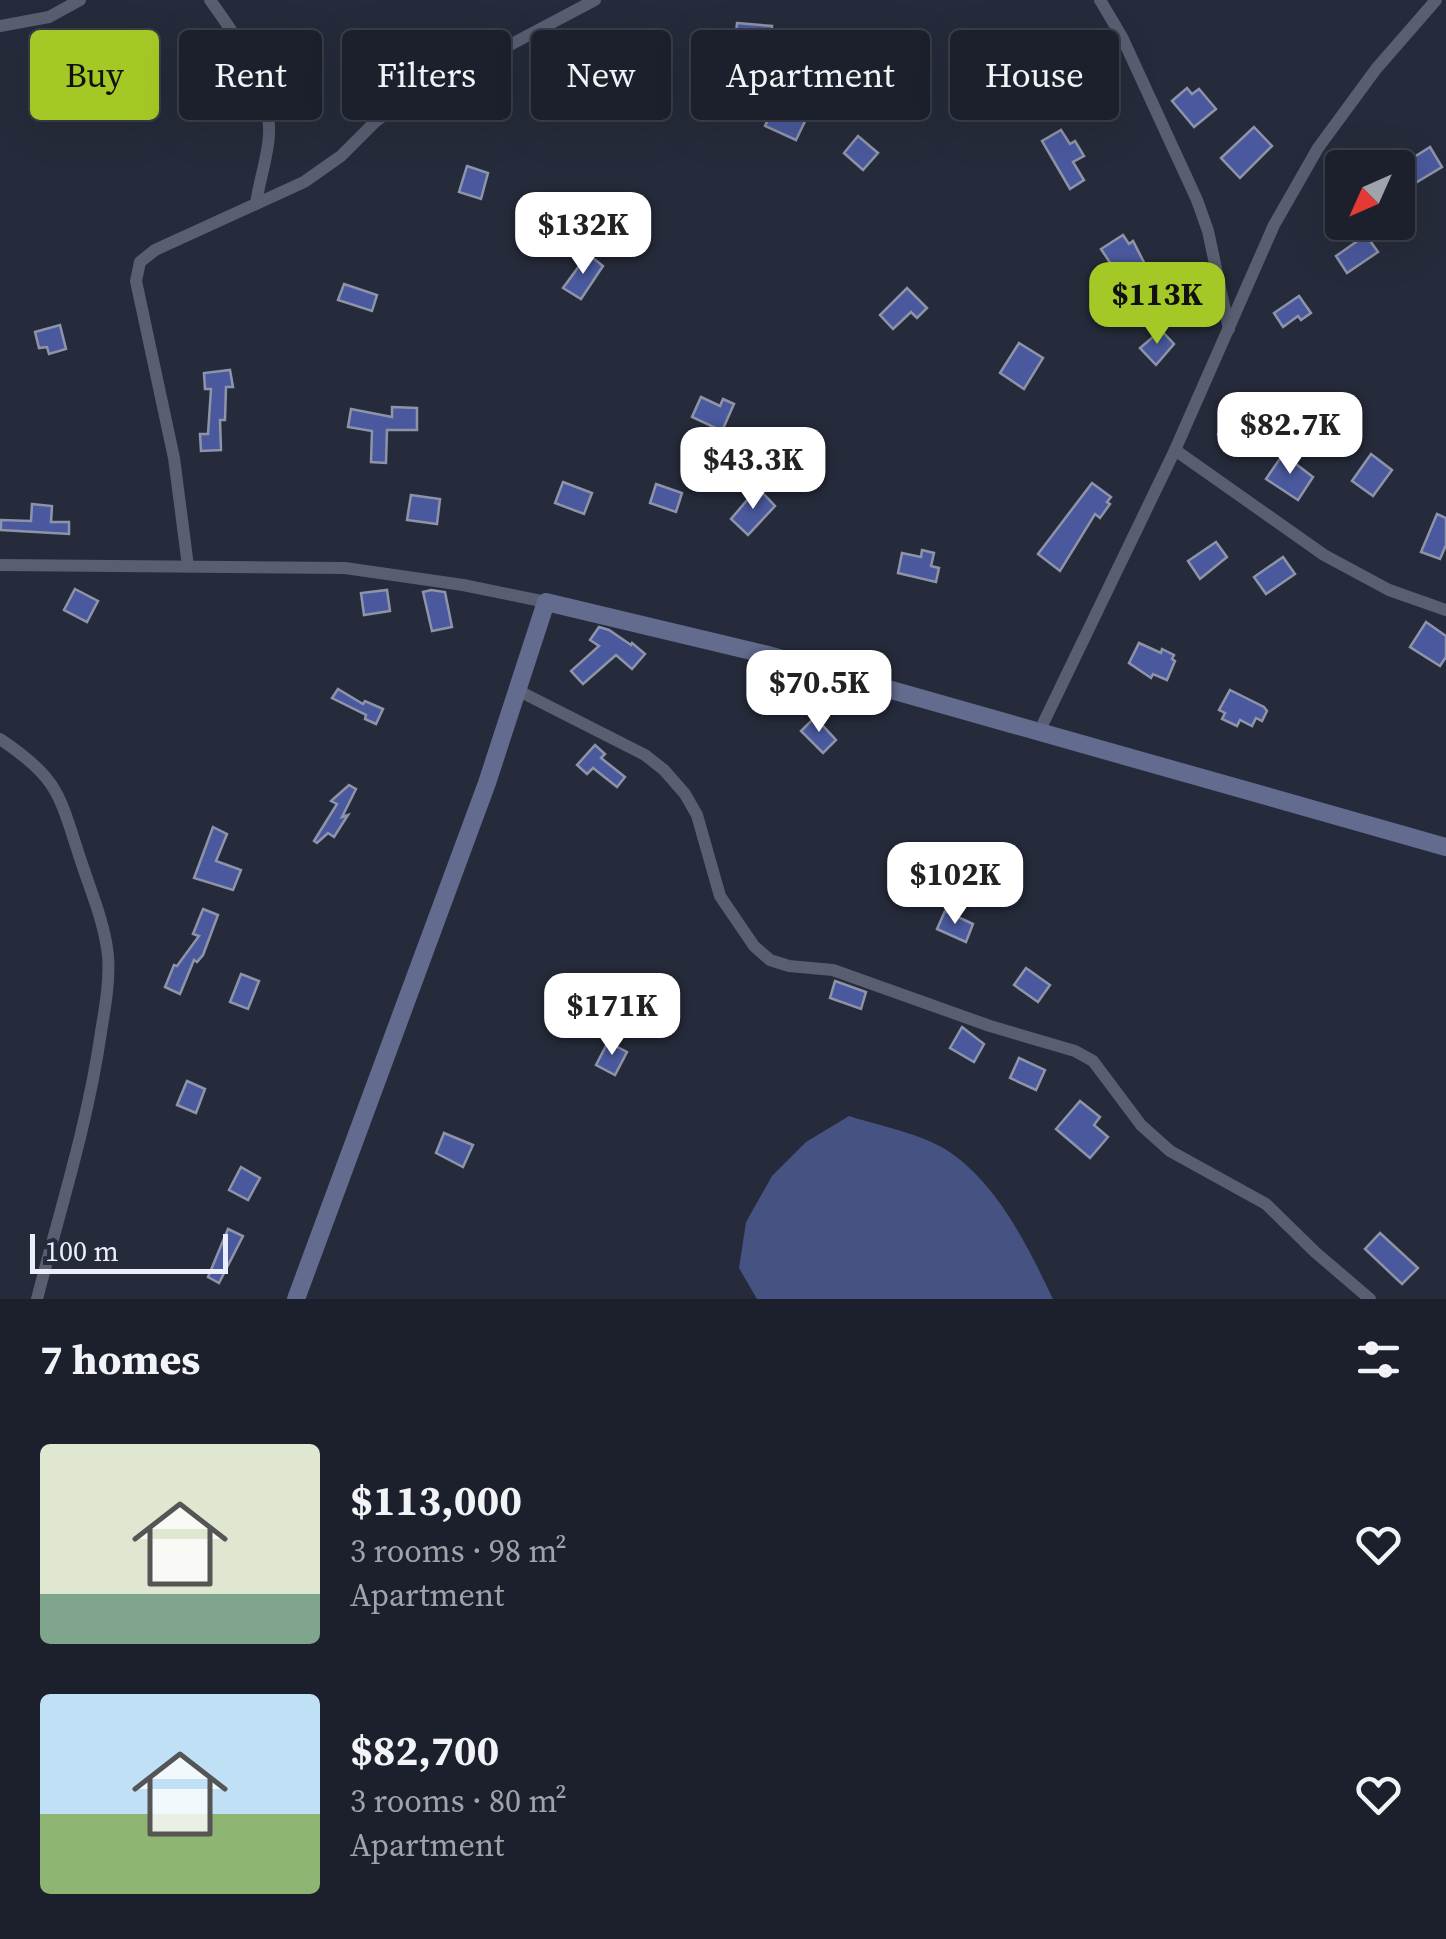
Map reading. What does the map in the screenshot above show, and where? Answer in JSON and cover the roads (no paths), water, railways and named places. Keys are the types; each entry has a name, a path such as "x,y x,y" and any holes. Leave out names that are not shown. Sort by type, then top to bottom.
{"street":[{"path":"0,26 49,17 80,0"},
{"path":"210,0 255,72 268,108 269,138 256,204"},
{"path":"188,566 174,458 136,281 140,262 155,250 304,182 406,100 596,0"},
{"path":"1100,0 1122,37 1197,200 1208,232 1228,329"},
{"path":"1039,732 1175,450 1274,225 1318,148 1376,69 1436,0"},
{"path":"1175,450 1324,555 1389,590 1446,610"},
{"path":"0,565 345,568 463,585 768,655 1446,847"},
{"path":"296,1299 455,871 546,602"},
{"path":"517,690 645,755 664,770 697,815 720,896 754,946 770,960 833,970 1093,1060 1140,1125 1170,1151 1266,1204 1370,1299"},
{"path":"0,739 33,761 61,799 105,933 108,961 95,1076 37,1299"}]}
